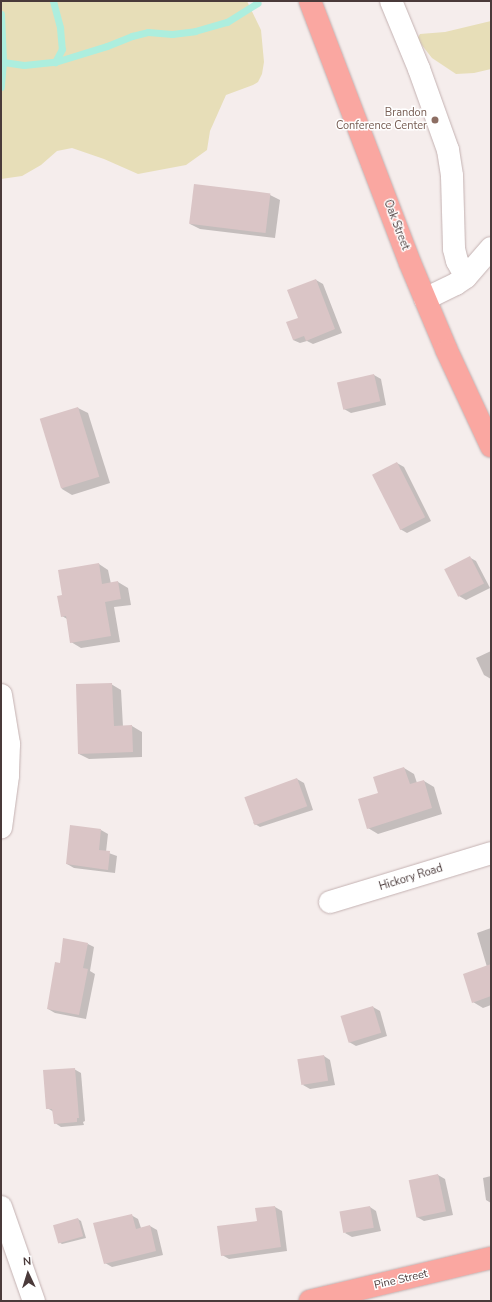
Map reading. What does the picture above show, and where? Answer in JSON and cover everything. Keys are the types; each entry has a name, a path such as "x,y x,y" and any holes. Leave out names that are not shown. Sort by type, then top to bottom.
{"main road":[{"name":"Oak Street","path":"310,1 425,299 491,446"},
{"name":"Pine Street","path":"310,1301 491,1258"}],"street":[{"path":"391,1 419,69 448,150 452,176 454,249 457,261 466,277"},
{"path":"425,299 446,290 466,277 491,248"},
{"path":"1,695 9,744 8,776 1,828"},
{"name":"Hickory Road","path":"330,902 491,853"},
{"path":"1,1207 34,1301"}],"shaded area":[{"path":"1,1 247,1 261,30 264,62 262,74 258,82 253,85 226,95 210,131 207,150 186,165 138,174 104,159 72,148 57,151 41,165 22,176 1,179"},
{"path":"491,21 491,69 474,73 456,74 432,58 417,39 420,34 445,32"}],"building":[{"path":"194,184 270,193 266,233 189,224"},
{"path":"316,279 335,329 306,341 304,336 293,340 286,322 298,318 287,290"},
{"path":"374,374 380,401 343,410 337,383"},
{"path":"78,407 99,477 61,489 40,419"},
{"path":"397,462 425,517 400,530 372,475"},
{"path":"470,556 484,584 458,597 444,569"},
{"path":"99,563 102,584 118,581 121,599 105,602 111,636 70,643 66,616 61,617 57,596 62,595 58,570"},
{"path":"112,683 114,726 132,725 133,752 78,754 76,684"},
{"path":"404,767 410,784 424,780 432,808 367,829 358,799 378,793 373,777"},
{"path":"297,778 307,806 255,825 244,797"},
{"path":"70,825 101,829 99,850 110,851 108,870 66,864"},
{"path":"63,938 88,943 83,968 88,969 79,1015 47,1009 55,962 60,963"},
{"path":"491,964 491,996 472,1003 463,974"},
{"path":"373,1006 381,1033 349,1043 340,1016"},
{"path":"324,1055 328,1081 301,1085 297,1059"},
{"path":"75,1068 79,1118 77,1118 77,1122 54,1124 52,1109 46,1109 43,1070"},
{"path":"438,1174 446,1211 417,1217 409,1180"},
{"path":"275,1206 281,1247 221,1256 217,1226 257,1221 255,1208"},
{"path":"370,1206 374,1228 343,1233 339,1211"},
{"path":"132,1214 136,1229 150,1225 156,1251 104,1264 93,1223"},
{"path":"78,1218 83,1236 58,1243 53,1225"}],"waterway":[{"path":"53,1 60,28 62,49 55,62"},
{"path":"3,62 24,65 55,62 148,32 172,34 195,31 227,22 257,3"},
{"path":"1,14 3,62 1,87"}],"place":[{"name":"Brandon Conference Center","path":"435,120"}]}
